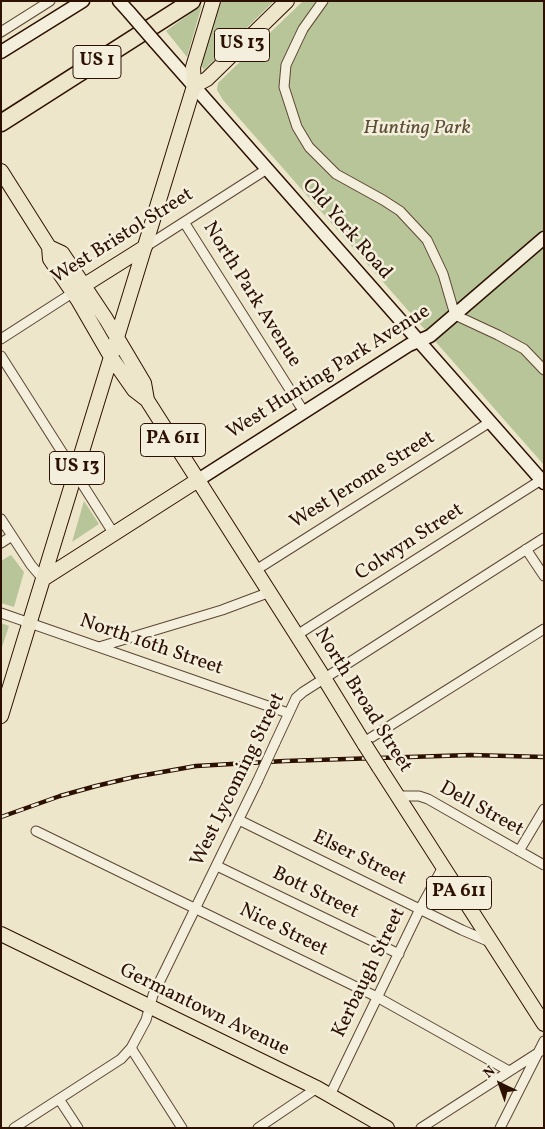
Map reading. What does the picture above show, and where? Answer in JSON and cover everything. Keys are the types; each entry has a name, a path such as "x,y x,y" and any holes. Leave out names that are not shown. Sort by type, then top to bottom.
{"highway":[{"name":"US 1","path":"1,110 172,1"},
{"name":"US 1","path":"1,123 192,1"}],"main road":[{"name":"US 13","path":"1,716 194,86 193,67 213,1"},
{"name":"US 13","path":"194,86 207,79 287,1"},
{"name":"North Broad Street","path":"1,171 50,247 62,253 112,357 134,390 147,400 490,942 544,1024"},
{"name":"West Bristol Street","path":"78,289 145,247"},
{"name":"North Broad Street","path":"78,289 117,338 144,383 147,400"},
{"name":"West Hunting Park Avenue","path":"43,579 198,480"},
{"name":"Germantown Avenue","path":"1,934 317,1088 387,1128"}],"street":[{"path":"1,32 50,1"},
{"path":"1,52 83,1"},
{"name":"Old York Road","path":"119,1 542,482"},
{"path":"323,1 303,29 286,65 284,87 297,127 310,147 336,174 400,211 427,240 443,274 455,315 524,349 544,370"},
{"name":"West Bristol Street","path":"145,247 267,169"},
{"name":"North Park Avenue","path":"184,222 304,412"},
{"name":"West Hunting Park Avenue","path":"198,480 409,346 430,336 544,238"},
{"name":"West Bristol Street","path":"1,339 78,289"},
{"path":"1,356 114,534"},
{"name":"West Jerome Street","path":"256,570 490,422"},
{"name":"Colwyn Street","path":"297,635 542,482"},
{"path":"1,520 30,565 43,579"},
{"path":"1,542 12,536"},
{"name":"West Lycoming Street","path":"14,1128 121,1060 131,1048 146,1020 153,995 217,866 296,698 324,678 544,538"},
{"path":"526,549 544,576"},
{"path":"99,647 222,610 270,592"},
{"name":"North 16th Street","path":"1,613 288,713"},
{"path":"364,743 544,629"},
{"name":"Dell Street","path":"398,796 419,796 428,799 544,865"},
{"path":"519,851 544,809"},
{"name":"Elser Street","path":"239,820 490,942"},
{"name":"Nice Street","path":"36,831 377,997 509,1072"},
{"name":"Bott Street","path":"217,866 399,954"},
{"name":"Kerbaugh Street","path":"330,1095 420,908 443,867"},
{"path":"500,1128 544,1041"},
{"path":"131,1048 182,1128"},
{"path":"421,1128 540,1052"},
{"path":"258,1128 317,1088"},
{"path":"59,1099 78,1128"}],"green space":[{"path":"219,1 274,1 204,70 200,64"},
{"name":"Hunting Park","path":"303,1 544,1 544,465 223,100 217,90 218,83"},
{"path":"202,5 187,57 166,31"},
{"path":"84,501 99,524 72,542"},
{"path":"11,555 24,572 14,607 1,603 1,561"},
{"path":"1,623 9,626 1,650"}],"railway":[{"path":"1,817 60,796 96,786 196,766 471,755 544,757"}]}
